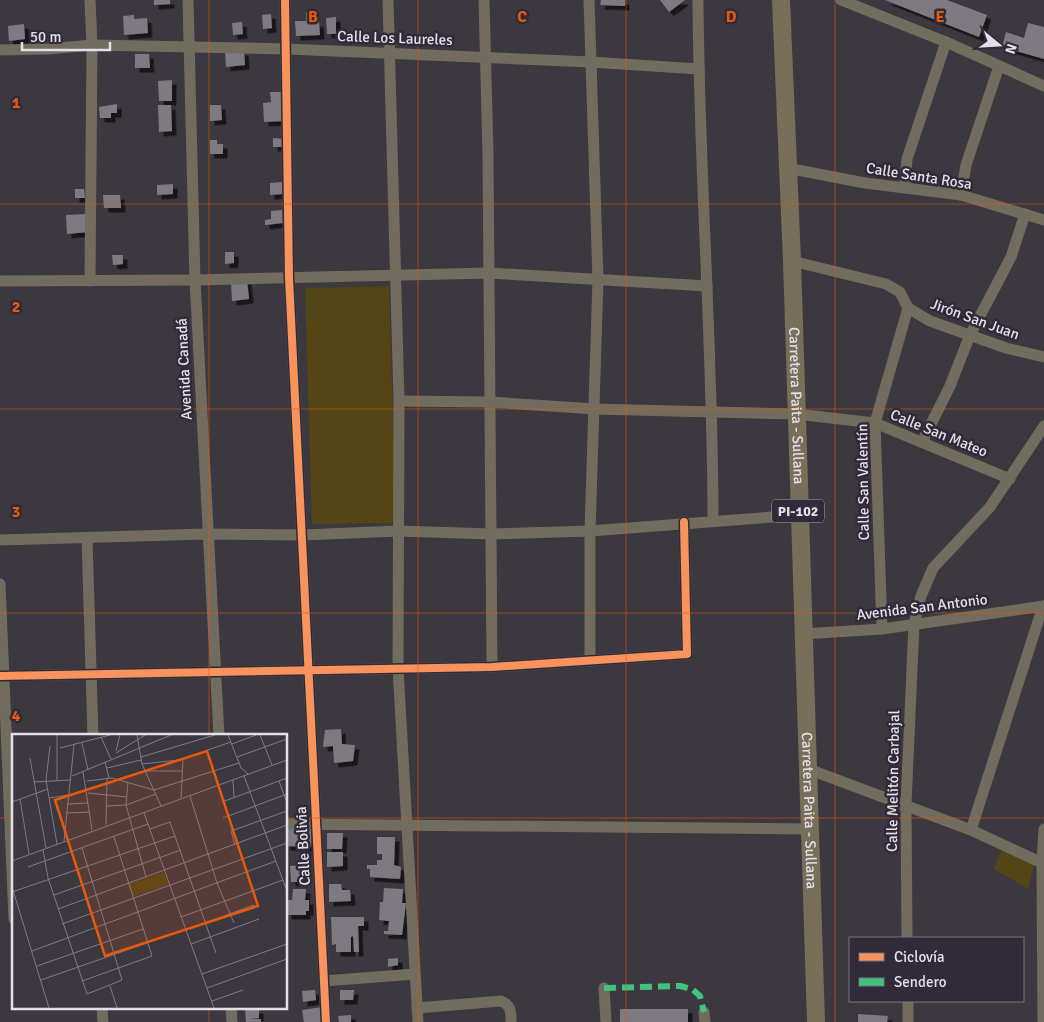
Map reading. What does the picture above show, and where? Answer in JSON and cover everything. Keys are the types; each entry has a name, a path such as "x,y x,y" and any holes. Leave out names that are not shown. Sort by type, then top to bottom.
{"main road":[{"name":"Carretera Paita - Sullana","path":"780,0 792,261 816,1022"}],"street":[{"path":"90,0 92,44 90,281"},
{"name":"Avenida Canadá","path":"188,0 195,280 206,534 218,734"},
{"name":"Calle Bolivia","path":"285,0 289,278 326,1022"},
{"path":"388,0 391,54 399,401 398,668 405,825 418,1022"},
{"path":"484,0 491,402 492,667"},
{"path":"588,0 598,280 590,531 590,661"},
{"path":"698,0 699,69 713,413 713,521"},
{"path":"841,0 946,42 1044,86"},
{"path":"905,188 907,159 946,42"},
{"name":"Calle Los Laureles","path":"0,50 48,49 92,44 189,48 287,49 590,62 699,69"},
{"path":"961,195 966,164 999,66"},
{"name":"Calle Santa Rosa","path":"788,168 865,183 961,195 1044,220"},
{"path":"922,442 950,386 970,335 1011,257 1025,214"},
{"name":"Jirón San Juan","path":"792,261 886,284 900,292 908,308 930,321 1006,348 1044,357"},
{"path":"0,281 195,280 489,272 708,286"},
{"name":"Calle San Valentín","path":"882,629 875,423 908,308"},
{"name":"Calle San Mateo","path":"399,401 491,402 595,409 796,414 875,423 1010,478"},
{"name":"Calle Melitón Carbajal","path":"907,937 906,804 914,624 921,596 933,568 990,507 1044,426"},
{"path":"0,540 206,534 303,535 398,531 491,534 590,531 684,522 799,515"},
{"path":"2,676 492,667 687,654 684,522"},
{"path":"87,538 93,734"},
{"path":"0,584 8,845 12,894"},
{"path":"972,830 1043,606"},
{"name":"Avenida San Antonio","path":"803,634 882,629 1043,606"},
{"path":"808,769 972,830 1042,863"},
{"path":"288,824 810,829"},
{"path":"1043,1022 1042,863 1044,832"},
{"path":"324,981 415,974"},
{"path":"604,988 606,1022"},
{"path":"417,1008 501,1001 507,1004 511,1011 511,1022"},
{"path":"908,1002 908,1022"}],"shaded area":[{"path":"389,286 396,523 312,524 305,288"},
{"path":"1001,850 1034,865 1028,889 994,869"}],"building":[{"path":"154,0 170,0 170,4 154,5"},
{"path":"601,0 625,0 625,6 600,5"},
{"path":"660,0 685,0 669,12"},
{"path":"885,0 947,0 987,15 979,37"},
{"path":"314,11 314,23 319,22 320,35 296,36 295,21 306,21 306,12"},
{"path":"271,14 272,28 263,29 262,15"},
{"path":"134,15 134,19 147,18 148,33 124,35 123,16"},
{"path":"336,17 336,34 327,34 326,18"},
{"path":"242,22 243,34 233,35 232,23"},
{"path":"1028,23 1044,27 1044,59 1002,47 1006,32 1024,38"},
{"path":"24,24 25,39 9,41 8,26"},
{"path":"244,51 245,65 226,67 225,53"},
{"path":"135,54 149,54 150,68 135,68"},
{"path":"172,80 172,101 159,101 158,81"},
{"path":"270,92 282,92 283,121 264,122 263,103 271,102"},
{"path":"117,104 117,113 111,113 111,118 100,118 99,107"},
{"path":"158,105 171,105 172,131 159,132"},
{"path":"210,105 221,105 222,120 210,121"},
{"path":"273,138 286,139 286,147 273,147"},
{"path":"210,140 217,140 217,144 223,144 223,154 210,154"},
{"path":"282,182 282,194 270,195 270,183"},
{"path":"173,184 173,194 157,195 157,185"},
{"path":"75,189 84,189 85,198 75,198"},
{"path":"103,195 120,195 121,208 104,208"},
{"path":"282,210 283,223 265,225 265,220 271,219 271,211"},
{"path":"87,214 88,232 67,234 66,215"},
{"path":"225,252 234,252 234,263 225,264"},
{"path":"112,255 123,255 123,264 113,265"},
{"path":"247,280 249,299 232,301 231,281"},
{"path":"341,729 342,744 355,745 353,761 334,763 333,746 323,747 325,730"},
{"path":"288,825 312,825 311,847 288,846"},
{"path":"327,833 343,833 342,849 327,849"},
{"path":"377,837 395,837 394,865 401,867 400,879 370,877 370,869 367,869 367,865 377,865 377,860 382,860 382,854 377,854"},
{"path":"327,852 343,852 343,866 327,867"},
{"path":"305,865 306,876 303,882 291,882 290,866"},
{"path":"329,884 341,884 342,890 350,890 351,901 329,902"},
{"path":"384,888 403,889 402,903 406,903 402,935 384,934 384,931 388,931 389,921 379,920 380,902 383,902"},
{"path":"293,889 306,889 305,900 309,900 309,911 306,911 306,915 288,915 288,900 292,900"},
{"path":"331,917 364,917 364,926 358,926 359,952 354,952 353,936 351,937 351,952 336,952 336,944 332,945"},
{"path":"398,958 398,965 388,967 388,959"},
{"path":"315,990 316,1000 303,1002 302,991"},
{"path":"340,990 354,990 353,1000 340,1000"},
{"path":"322,1007 324,1022 304,1022 302,1010"},
{"path":"620,1009 688,1009 688,1022 620,1022"},
{"path":"245,1010 259,1010 259,1018 250,1019 261,1019 261,1022 246,1022"},
{"path":"858,1014 888,1016 887,1022 858,1022"},
{"path":"351,1015 351,1022 339,1022 338,1016"}],"marked path":[{"path":"604,988 680,986 692,989 700,996 704,1012"}],"cycle path":[{"path":"285,0 289,278 326,1022"},
{"path":"0,676 492,667 687,654 684,522"}]}
